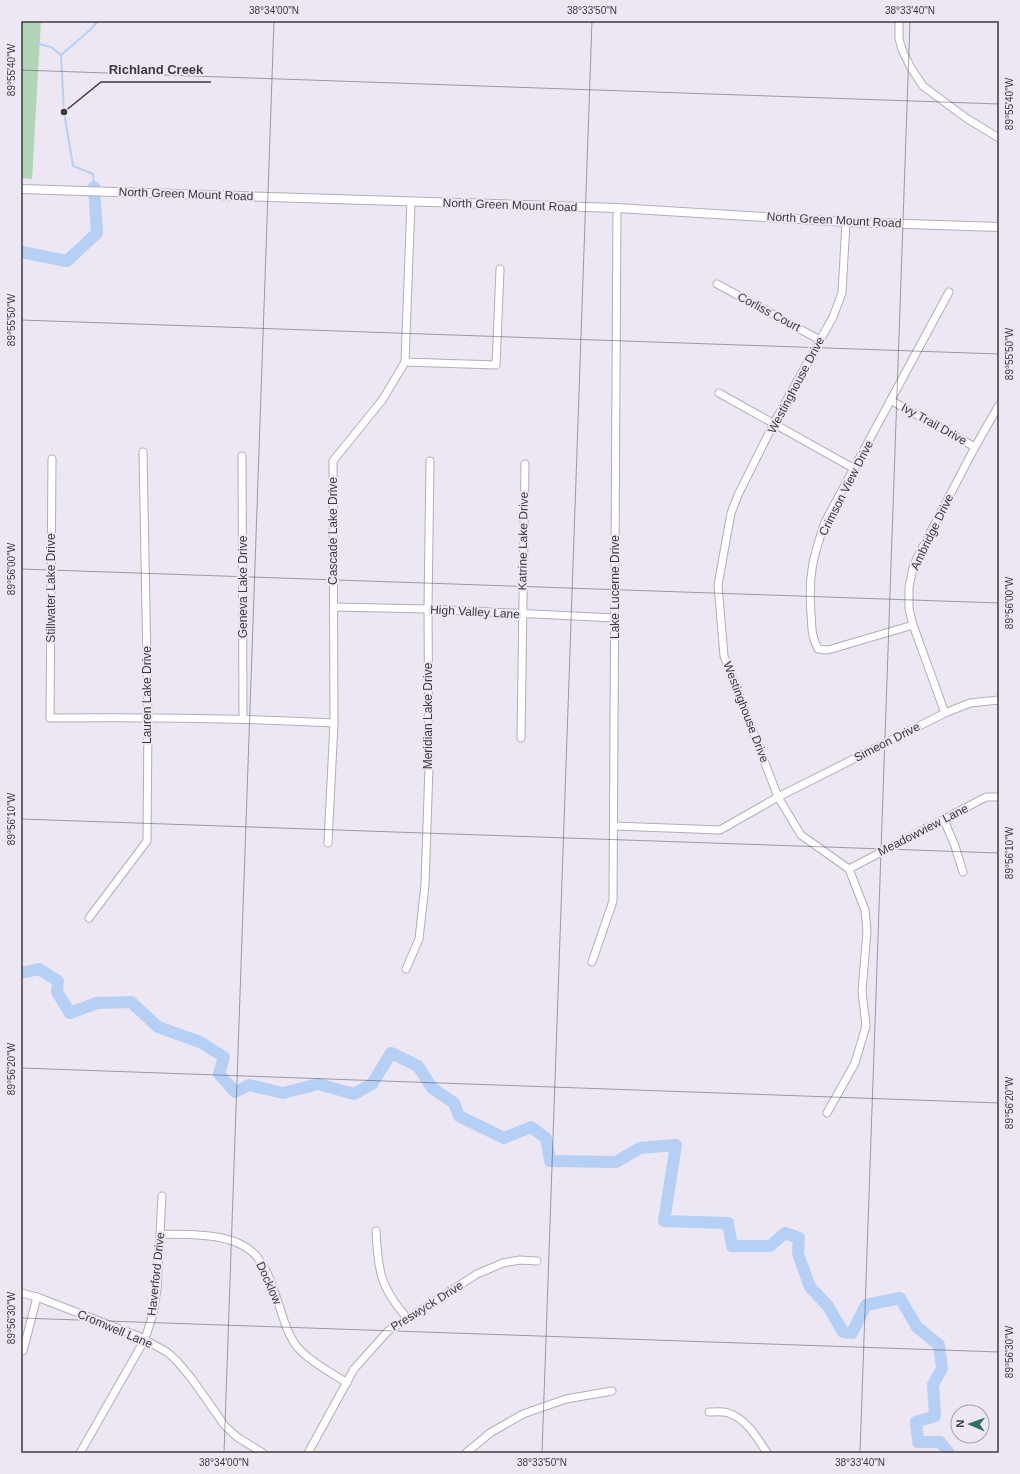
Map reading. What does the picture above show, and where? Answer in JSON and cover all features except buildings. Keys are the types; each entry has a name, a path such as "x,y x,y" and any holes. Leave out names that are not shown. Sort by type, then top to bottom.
{"street":[{"path":"899,21 899,39 903,52 911,68 923,86 966,118 999,138"},
{"name":"North Green Mount Road","path":"21,189 617,208 846,222 999,227"},
{"name":"Cascade Lake Drive","path":"328,843 334,723 333,461 383,399 405,362 411,202"},
{"name":"Lake Lucerne Drive","path":"592,962 613,901 617,208"},
{"name":"Westinghouse Drive","path":"846,222 842,293 833,317 774,423 738,495 731,513 718,585 724,656 778,797 801,835 849,869"},
{"path":"405,362 496,365 500,269"},
{"name":"Corliss Court","path":"717,284 820,340"},
{"name":"Crimson View Drive","path":"913,625 828,650 818,649 813,638 810,595 811,569 815,551 826,522 853,468 892,401 949,292"},
{"path":"719,393 853,468"},
{"name":"Ivy Trail Drive","path":"892,401 975,447"},
{"name":"Ambridge Drive","path":"945,713 913,625 908,601 909,587 913,568 975,447 999,404"},
{"name":"Lauren Lake Drive","path":"89,918 147,841 148,717 143,452"},
{"name":"Geneva Lake Drive","path":"242,456 243,718"},
{"name":"Stillwater Lake Drive","path":"52,459 50,718 148,717"},
{"name":"Meridian Lake Drive","path":"406,969 419,939 425,885 429,768 428,609 430,461"},
{"name":"Katrine Lake Drive","path":"521,738 525,464"},
{"name":"High Valley Lane","path":"334,607 428,609 522,615 615,618"},
{"name":"Simeon Drive","path":"614,826 720,830 778,797 945,713 970,703 999,700"},
{"path":"148,717 243,718 334,723"},
{"name":"Meadowview Lane","path":"849,869 986,797 999,797"},
{"path":"944,820 955,846 963,872"},
{"path":"827,1113 854,1063 866,1026 862,991 867,931 865,910 849,869"},
{"name":"Haverford Drive","path":"80,1453 145,1339 153,1314 157,1289 157,1266 162,1196"},
{"path":"376,1231 377,1258 382,1280 393,1303 407,1318"},
{"name":"Docklow","path":"160,1234 206,1236 232,1240 246,1247 258,1258 269,1278 282,1316 293,1340 301,1351 346,1383"},
{"name":"Preswyck Drive","path":"308,1453 354,1369 388,1331 477,1274 503,1262 520,1260 537,1261"},
{"name":"Cromwell Lane","path":"21,1293 37,1297 109,1324 145,1339 167,1352 192,1379 225,1426 237,1437 263,1453"},
{"path":"23,1351 37,1297"},
{"path":"466,1453 490,1433 523,1414 566,1399 612,1391"},
{"path":"709,1412 728,1412 738,1418 758,1439 768,1453"}],"green space":[{"path":"21,21 41,21 32,179 21,178"}],"waterway":[{"path":"61,55 90,30 98,21"},
{"path":"35,43 51,47 61,55"},
{"path":"61,55 64,112 73,166 93,174 94,187"},
{"path":"21,252 67,261 97,233 94,187"},
{"path":"21,973 39,969 58,981 57,992 70,1013 97,1003 131,1002 158,1027 200,1042 224,1057 219,1074 235,1092 249,1085 283,1093 318,1084 354,1094 372,1084 391,1053 418,1066 432,1088 454,1103 459,1116 504,1138 531,1127 546,1138 550,1161 616,1162 640,1148 676,1145 664,1221 728,1223 732,1246 770,1246 785,1233 799,1238 798,1254 810,1287 828,1306 843,1332 852,1333 866,1305 900,1298 917,1327 939,1345 942,1368 933,1385 935,1416 916,1422 918,1442 940,1442 949,1453"}],"place":[{"name":"Richland Creek","path":"64,112"}]}
